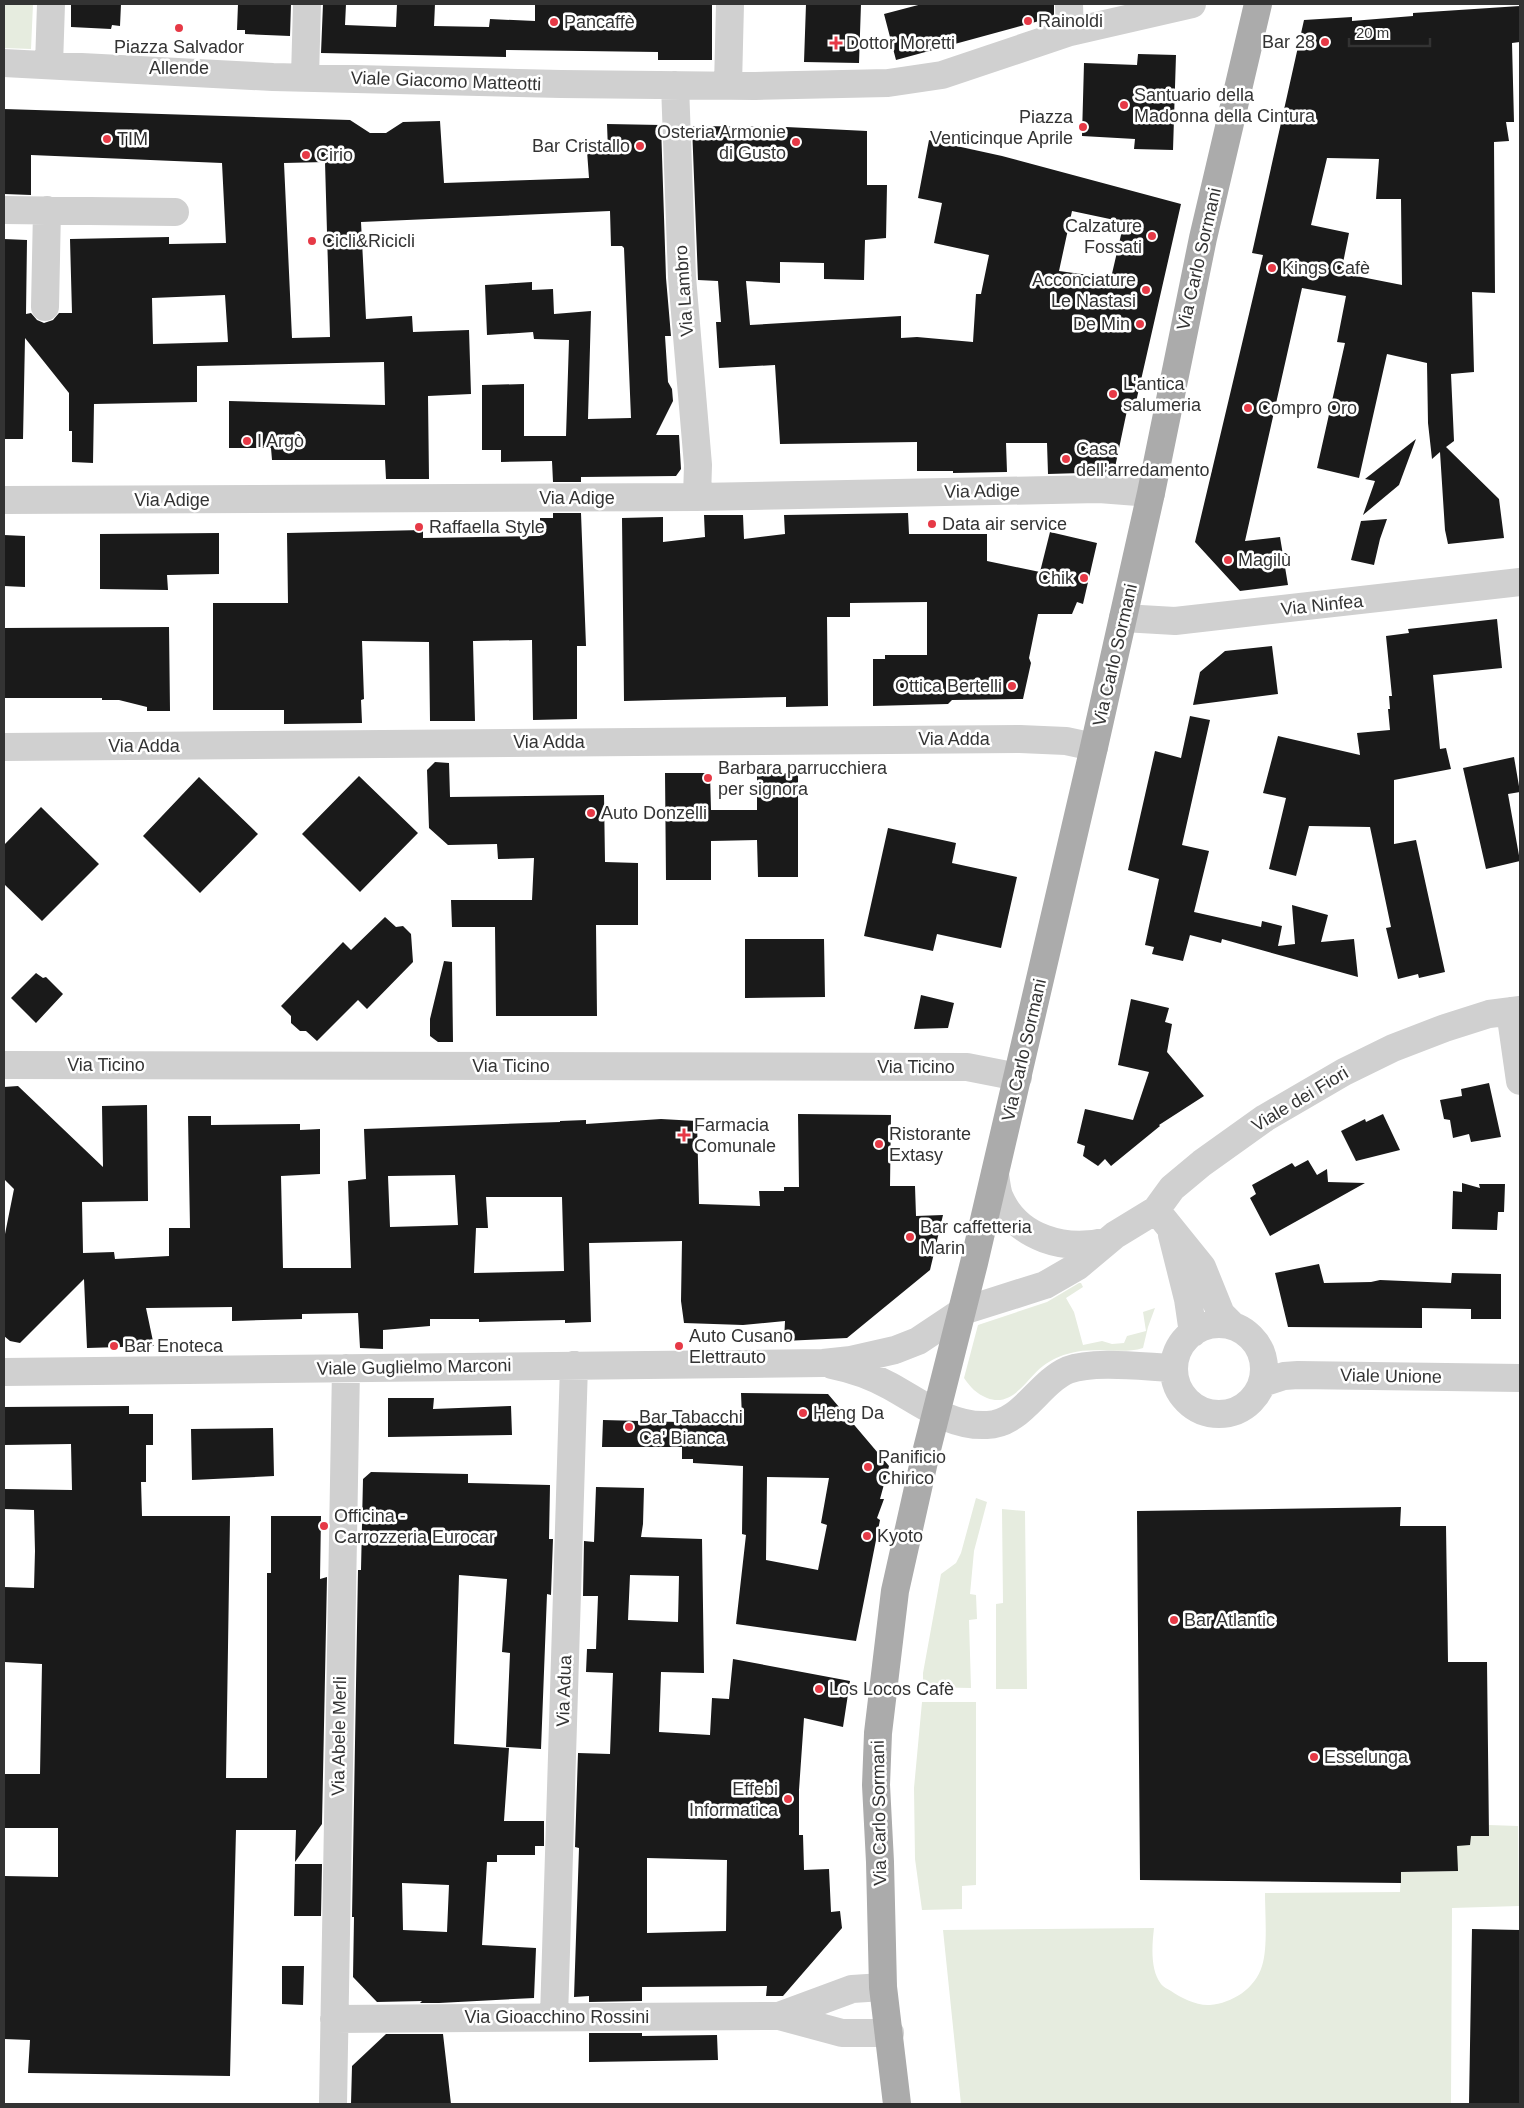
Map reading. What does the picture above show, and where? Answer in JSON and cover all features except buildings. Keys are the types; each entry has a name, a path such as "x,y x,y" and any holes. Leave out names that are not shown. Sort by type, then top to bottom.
{"main road":[{"name":"Via Carlo Sormani","path":"897,2104 883,1987 876,1785 878,1733 895,1591 936,1414 963,1311 1094,747 1151,492 1196,274 1258,4"}],"street":[{"path":"49,65 50,4"},
{"path":"305,77 307,4"},
{"path":"728,85 730,4"},
{"path":"1069,4 1070,32 1192,4"},
{"name":"Viale Giacomo Matteotti","path":"4,62 305,77 561,84 728,85 888,83 942,75 1070,32"},
{"name":"Via Lambro","path":"676,85 682,277 698,464 697,497"},
{"path":"4,210 175,212"},
{"path":"45,308 47,210"},
{"name":"Via Adige","path":"4,500 697,497 1099,488 1151,492"},
{"name":"Via Ninfea","path":"1123,618 1175,621 1520,582"},
{"name":"Via Adda","path":"4,747 1020,738 1066,741 1094,747"},
{"path":"1515,1010 1520,1081"},
{"name":"Viale dei Fiori","path":"995,1174 999,1195 1008,1212 1032,1234 1054,1242 1068,1244 1093,1245 1108,1241 1163,1219 1172,1188 1202,1163 1266,1118 1344,1072 1393,1048 1445,1028 1489,1014 1515,1010"},
{"name":"Via Ticino","path":"4,1064 967,1067 1018,1077"},
{"path":"1163,1219 1191,1251 1202,1267 1221,1314 1233,1326 1248,1334 1262,1352 1265,1368 1262,1383 1252,1400 1241,1408 1228,1413 1208,1412 1194,1406 1185,1398 1178,1387 1174,1368 1179,1349 1193,1333 1212,1324 1233,1326"},
{"path":"1163,1219 1188,1299 1193,1333"},
{"name":"Viale dei Fiori","path":"963,1311 1045,1285 1078,1266 1108,1241"},
{"name":"Viale Guglielmo Marconi","path":"4,1372 574,1364 823,1363 874,1355 918,1341 963,1311"},
{"name":"Viale Guglielmo Marconi","path":"823,1363 866,1375 889,1386 936,1414"},
{"name":"Via Adua","path":"554,2017 574,1364"},
{"path":"936,1414 960,1422 987,1426 1009,1418 1021,1409 1049,1381 1074,1369 1089,1366 1174,1368"},
{"name":"Via Abele Merli","path":"333,2104 346,1368"},
{"name":"Viale Unione","path":"1262,1383 1284,1376 1298,1375 1520,1378"},
{"name":"Via Gioacchino Rossini","path":"779,2016 852,1989 883,1987"},
{"name":"Via Gioacchino Rossini","path":"334,2019 779,2016 842,2033 890,2033"}],"shaded area":[{"path":"4,4 33,4 31,49 4,48"},
{"path":"1079,1283 1083,1287 1066,1298 1074,1312 1083,1345 1102,1341 1112,1344 1124,1343 1127,1336 1146,1331 1143,1312 1155,1308 1143,1348 1126,1351 1089,1350 1064,1355 1043,1366 1018,1391 1004,1399 987,1398 971,1387 964,1378 978,1325 1047,1302"},
{"path":"976,1498 987,1502 974,1551 970,1594 976,1595 977,1619 969,1620 971,1688 923,1687 923,1673 941,1574 956,1563 961,1553"},
{"path":"1002,1509 1025,1511 1027,1689 996,1689 996,1604 1003,1603"},
{"path":"922,1702 976,1702 976,1885 962,1886 962,1909 922,1910 915,1859 914,1788"},
{"path":"1489,1825 1518,1826 1519,1906 1452,1908 1451,2104 961,2104 943,1930 1154,1928 1153,1965 1157,1978 1162,1985 1189,2001 1205,2005 1218,2004 1242,1993 1254,1982 1259,1974 1265,1950 1265,1893 1400,1892 1401,1872 1457,1871 1457,1846 1471,1836 1489,1836"}],"place":[{"name":"Rainoldi","path":"1028,21"},
{"name":"Pancaffè","path":"554,22"},
{"name":"Piazza Salvador Allende","path":"179,28"},
{"name":"Bar 28","path":"1325,42"},
{"name":"Dottor Moretti","path":"836,43"},
{"name":"Santuario della Madonna della Cintura","path":"1124,105"},
{"name":"Piazza Venticinque Aprile","path":"1083,127"},
{"name":"TIM","path":"107,139"},
{"name":"Osteria Armonie di Gusto","path":"796,142"},
{"name":"Bar Cristallo","path":"640,146"},
{"name":"Cirio","path":"306,155"},
{"name":"Calzature Fossati","path":"1152,236"},
{"name":"Cicli&Ricicli","path":"312,241"},
{"name":"Kings Cafè","path":"1272,268"},
{"name":"Acconciature Le Nastasi","path":"1146,290"},
{"name":"De Min","path":"1140,324"},
{"name":"L'antica salumeria","path":"1113,394"},
{"name":"Compro Oro","path":"1248,408"},
{"name":"I Argò","path":"247,441"},
{"name":"Casa dell'arredamento","path":"1066,459"},
{"name":"Data air service","path":"932,524"},
{"name":"Raffaella Style","path":"419,527"},
{"name":"Magilù","path":"1228,560"},
{"name":"Chik","path":"1084,578"},
{"name":"Ottica Bertelli","path":"1012,686"},
{"name":"Barbara parrucchiera per signora","path":"708,778"},
{"name":"Auto Donzelli","path":"591,813"},
{"name":"Farmacia Comunale","path":"684,1135"},
{"name":"Ristorante Extasy","path":"879,1144"},
{"name":"Bar caffetteria Marin","path":"910,1237"},
{"name":"Bar Enoteca","path":"114,1346"},
{"name":"Auto Cusano Elettrauto","path":"679,1346"},
{"name":"Heng Da","path":"803,1413"},
{"name":"Bar Tabacchi Ca' Bianca","path":"629,1427"},
{"name":"Panificio Chirico","path":"868,1467"},
{"name":"Officina - Carrozzeria Eurocar","path":"324,1526"},
{"name":"Kyoto","path":"867,1536"},
{"name":"Bar Atlantic","path":"1174,1620"},
{"name":"Los Locos Cafè","path":"819,1689"},
{"name":"Esselunga","path":"1314,1757"},
{"name":"Effebi Informatica","path":"788,1799"}]}
